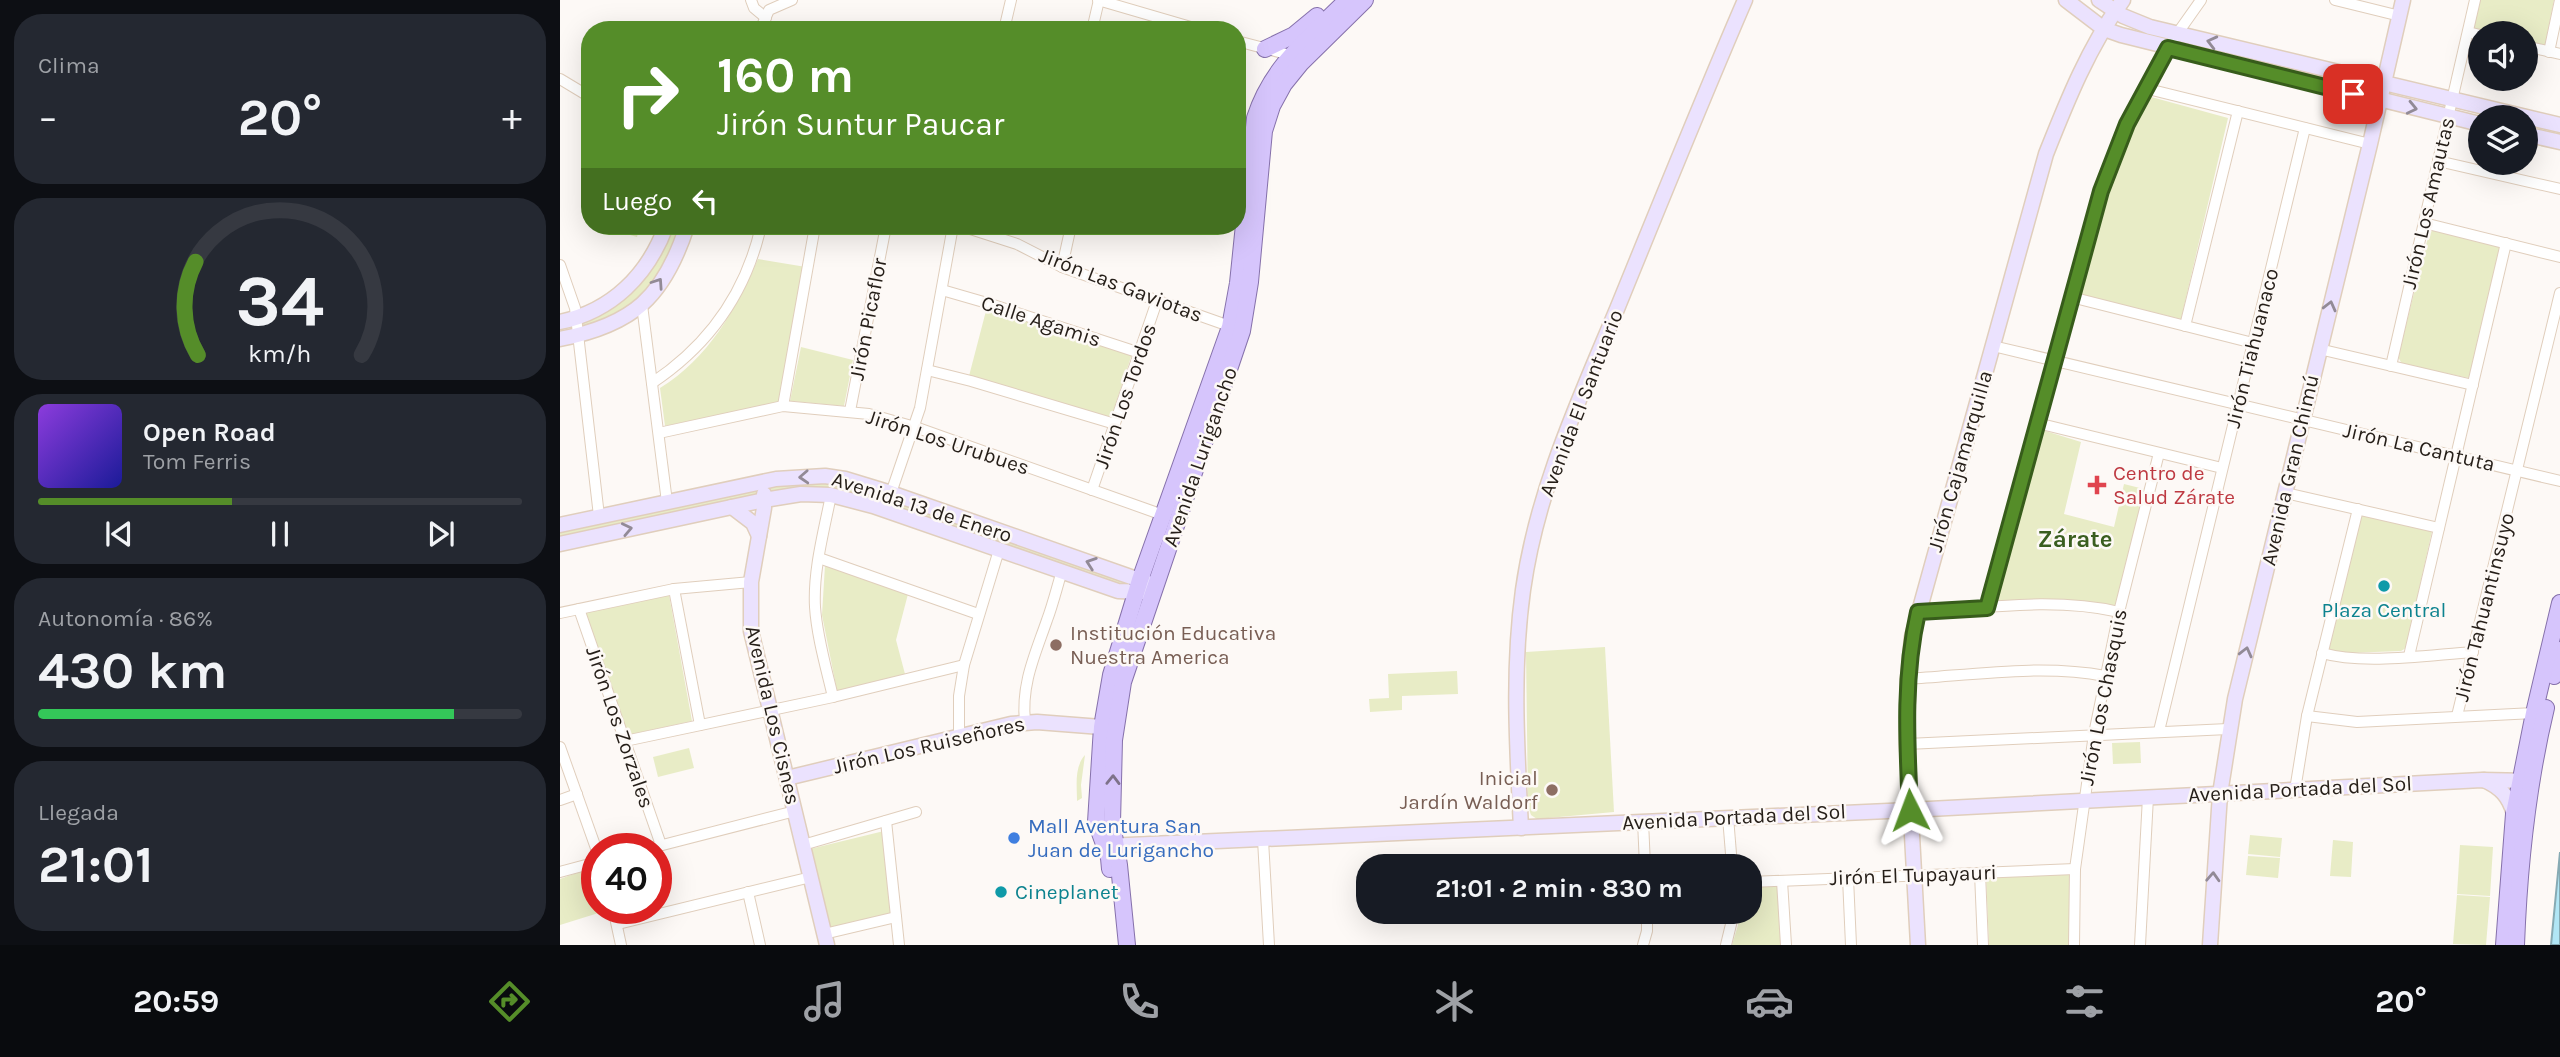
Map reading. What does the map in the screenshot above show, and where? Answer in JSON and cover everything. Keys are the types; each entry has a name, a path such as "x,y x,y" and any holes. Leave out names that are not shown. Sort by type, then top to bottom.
{"main road":[{"path":"1265,49 1294,35 1338,0"},
{"name":"Avenida Lurigancho","path":"1108,727 1155,588 1250,282 1264,131 1278,94 1298,57 1347,0"},
{"name":"Avenida Lurigancho","path":"1246,178 1255,118 1268,86 1365,0"},
{"name":"Avenida Lurigancho","path":"1127,945 1110,846 1096,822 1108,727 1111,675 1156,512 1236,329 1240,235"},
{"path":"2516,945 2525,780 2534,713 2560,603"},
{"path":"2504,945 2514,814 2560,650"},
{"name":"Avenida Lurigancho","path":"1110,846 1116,945"}],"street":[{"path":"751,0 754,8 766,18"},
{"path":"764,21 772,7 792,0"},
{"path":"1006,21 1011,0"},
{"path":"1093,21 1099,0 1130,4 1176,21"},
{"name":"Avenida El Santuario","path":"1521,828 1517,650 1525,578 1547,483 1582,390 1745,0"},
{"path":"2099,0 2119,6 2134,21 2177,34 2560,125"},
{"path":"1987,608 2109,167 2144,88 2201,0"},
{"path":"2335,0 2400,16"},
{"name":"Avenida Gran Chimú","path":"2210,945 2213,870 2228,729 2403,0"},
{"name":"Jirón Los Amautas","path":"2470,21 2475,0"},
{"path":"2555,53 2560,0"},
{"path":"2075,2 2104,29 2168,48 2468,121"},
{"name":"Jirón Cajamarquilla","path":"1918,945 1907,744 1910,651 1918,612 2046,154 2071,93 2119,6"},
{"name":"Jirón Los Amautas","path":"2391,366 2468,32"},
{"path":"1246,44 1298,57"},
{"path":"560,79 581,92"},
{"path":"2144,88 2370,144"},
{"path":"2185,326 2238,111"},
{"name":"Jirón Tiahuanaco","path":"2159,731 2305,128"},
{"path":"2538,137 2560,142"},
{"path":"2438,161 2560,189"},
{"path":"2424,223 2560,257"},
{"path":"567,320 604,306 626,290 648,262 662,235"},
{"path":"560,339 617,323 642,305 673,260 683,235"},
{"path":"652,383 696,348 724,314 748,269 758,235"},
{"path":"783,406 813,235"},
{"name":"Jirón Picaflor","path":"850,411 884,235"},
{"path":"891,494 915,427 951,235"},
{"name":"Jirón Las Gaviotas","path":"989,235 1017,244 1062,267 1236,329"},
{"path":"1062,267 1069,235"},
{"path":"2409,656 2506,243"},
{"path":"560,265 575,308 567,320"},
{"name":"Calle Agamis","path":"942,290 1140,353"},
{"name":"Jirón Tahuantinsuyo","path":"2457,716 2560,293"},
{"path":"2071,298 2253,343"},
{"name":"Jirón Los Tordos","path":"1093,490 1157,301"},
{"path":"642,305 667,502"},
{"path":"567,320 577,336 598,511"},
{"name":"Jirón La Cantuta","path":"1993,346 2560,481"},
{"path":"2319,349 2473,385"},
{"path":"927,370 1115,424"},
{"name":"Jirón Los Urubues","path":"659,433 783,406 850,411 915,427 1156,512"},
{"path":"2038,423 2222,468"},
{"name":"Jirón Los Chasquis","path":"2074,945 2076,869 2094,734 2119,612 2159,453"},
{"name":"Avenida 13 de Enero","path":"560,525 598,511 667,502 763,482 825,476 845,479 891,494 1137,587"},
{"name":"Avenida Los Cisnes","path":"763,482 764,499 751,582 751,631 826,939"},
{"path":"2286,493 2440,528"},
{"name":"Avenida 13 de Enero","path":"560,544 764,499 801,495 999,550 1118,591 1137,587 1155,588"},
{"path":"830,501 815,588 816,618 833,697"},
{"path":"732,507 753,523 759,536"},
{"path":"2295,790 2307,716 2358,509"},
{"path":"959,735 959,696 964,665 999,550"},
{"path":"819,558 978,614"},
{"path":"1025,722 1026,679 1062,571"},
{"path":"560,613 674,589 751,582"},
{"path":"674,589 700,725"},
{"path":"1918,612 2077,605 2119,612"},
{"name":"Jirón Los Zorzales","path":"579,609 657,833"},
{"path":"2322,653 2344,658 2473,652"},
{"path":"625,741 833,697 964,665"},
{"path":"1908,678 2055,671 2080,671 2105,676"},
{"path":"2307,716 2357,722 2534,713"},
{"name":"Jirón Los Ruiseñores","path":"787,778 959,735 1025,722 1108,727"},
{"path":"1907,744 2228,729"},
{"path":"560,747 591,833"},
{"path":"2482,779 2505,794 2511,802 2514,814"},
{"name":"Avenida Portada del Sol","path":"1110,846 1910,810 2482,779 2525,780"},
{"path":"560,800 577,794"},
{"path":"2140,945 2148,797"},
{"path":"672,842 794,811"},
{"path":"803,845 916,812"},
{"path":"1728,817 1731,854"},
{"path":"886,821 899,945"},
{"path":"1643,821 1644,854"},
{"path":"1263,840 1269,945"},
{"path":"560,872 581,866"},
{"name":"Jirón El Tupayauri","path":"1762,882 2076,869"},
{"path":"1980,873 1983,945"},
{"path":"672,911 811,877"},
{"path":"1848,878 1851,945"},
{"path":"1783,881 1786,945"},
{"path":"748,892 760,945"},
{"path":"826,939 897,917"},
{"path":"618,924 621,945"},
{"path":"1643,945 1647,924"},
{"path":"1726,945 1733,924"}],"green space":[{"path":"2479,0 2554,0 2545,45 2538,44 2538,21 2474,21"},
{"path":"2182,41 2368,85 2366,91 2178,45"},
{"path":"2144,95 2228,118 2181,319 2077,294 2106,190"},
{"path":"2430,229 2500,247 2469,378 2402,364 2398,357"},
{"path":"663,235 680,235 674,251 638,303 583,330 580,323 612,306"},
{"path":"758,259 806,267 782,402 665,426 660,388 693,362 719,331"},
{"path":"987,307 1132,354 1111,418 969,376"},
{"path":"801,347 853,360 844,406 790,401"},
{"path":"2039,429 2081,442 2064,514 2114,527 2124,484 2144,489 2117,607 2091,603 1992,604"},
{"path":"771,483 841,483 1127,580 1129,584 1127,589 874,502 769,493"},
{"path":"760,487 760,494 560,540 560,529"},
{"path":"2362,514 2432,531 2406,648 2401,651 2348,653 2328,648"},
{"path":"825,565 908,594 896,640 905,674 837,691 822,615"},
{"path":"669,595 692,721 628,735 584,613"},
{"path":"1605,647 1614,812 1537,819 1531,815 1528,806 1526,652"},
{"path":"1457,671 1458,694 1402,696 1402,710 1370,712 1369,699 1389,698 1388,674"},
{"path":"2140,742 2141,763 2113,764 2112,743"},
{"path":"689,748 694,768 658,777 653,757"},
{"path":"1085,755 1082,798 1077,801 1078,771"},
{"path":"884,831 894,914 827,929 810,849"},
{"path":"2250,835 2282,838 2280,857 2248,854"},
{"path":"2333,840 2353,842 2351,877 2330,876"},
{"path":"2460,845 2493,847 2490,896 2457,894"},
{"path":"2248,856 2280,858 2278,878 2246,875"},
{"path":"581,871 581,918 560,925 560,879"},
{"path":"2073,873 2071,945 1989,945 1986,876"},
{"path":"1779,885 1782,945 1732,945 1738,924 1762,924 1762,886"},
{"path":"2457,895 2490,897 2486,945 2453,944"}],"water":[{"path":"2560,852 2560,945 2551,945"}],"place":[{"name":"Centro de Salud Zárate","path":"2097,485"},
{"name":"Plaza Central","path":"2384,586"},
{"name":"Institución Educativa Nuestra America","path":"1056,645"},
{"name":"Inicial Jardín Waldorf","path":"1552,790"},
{"name":"Mall Aventura San Juan de Lurigancho","path":"1014,838"},
{"name":"Cineplanet","path":"1001,892"}],"district":[{"name":"Zárate","path":"2075,539"}],"route":[{"path":"1910,810 1908,678 1912,637 1918,612 1987,608 2101,191 2127,124 2144,88 2168,48 2353,94"}]}
